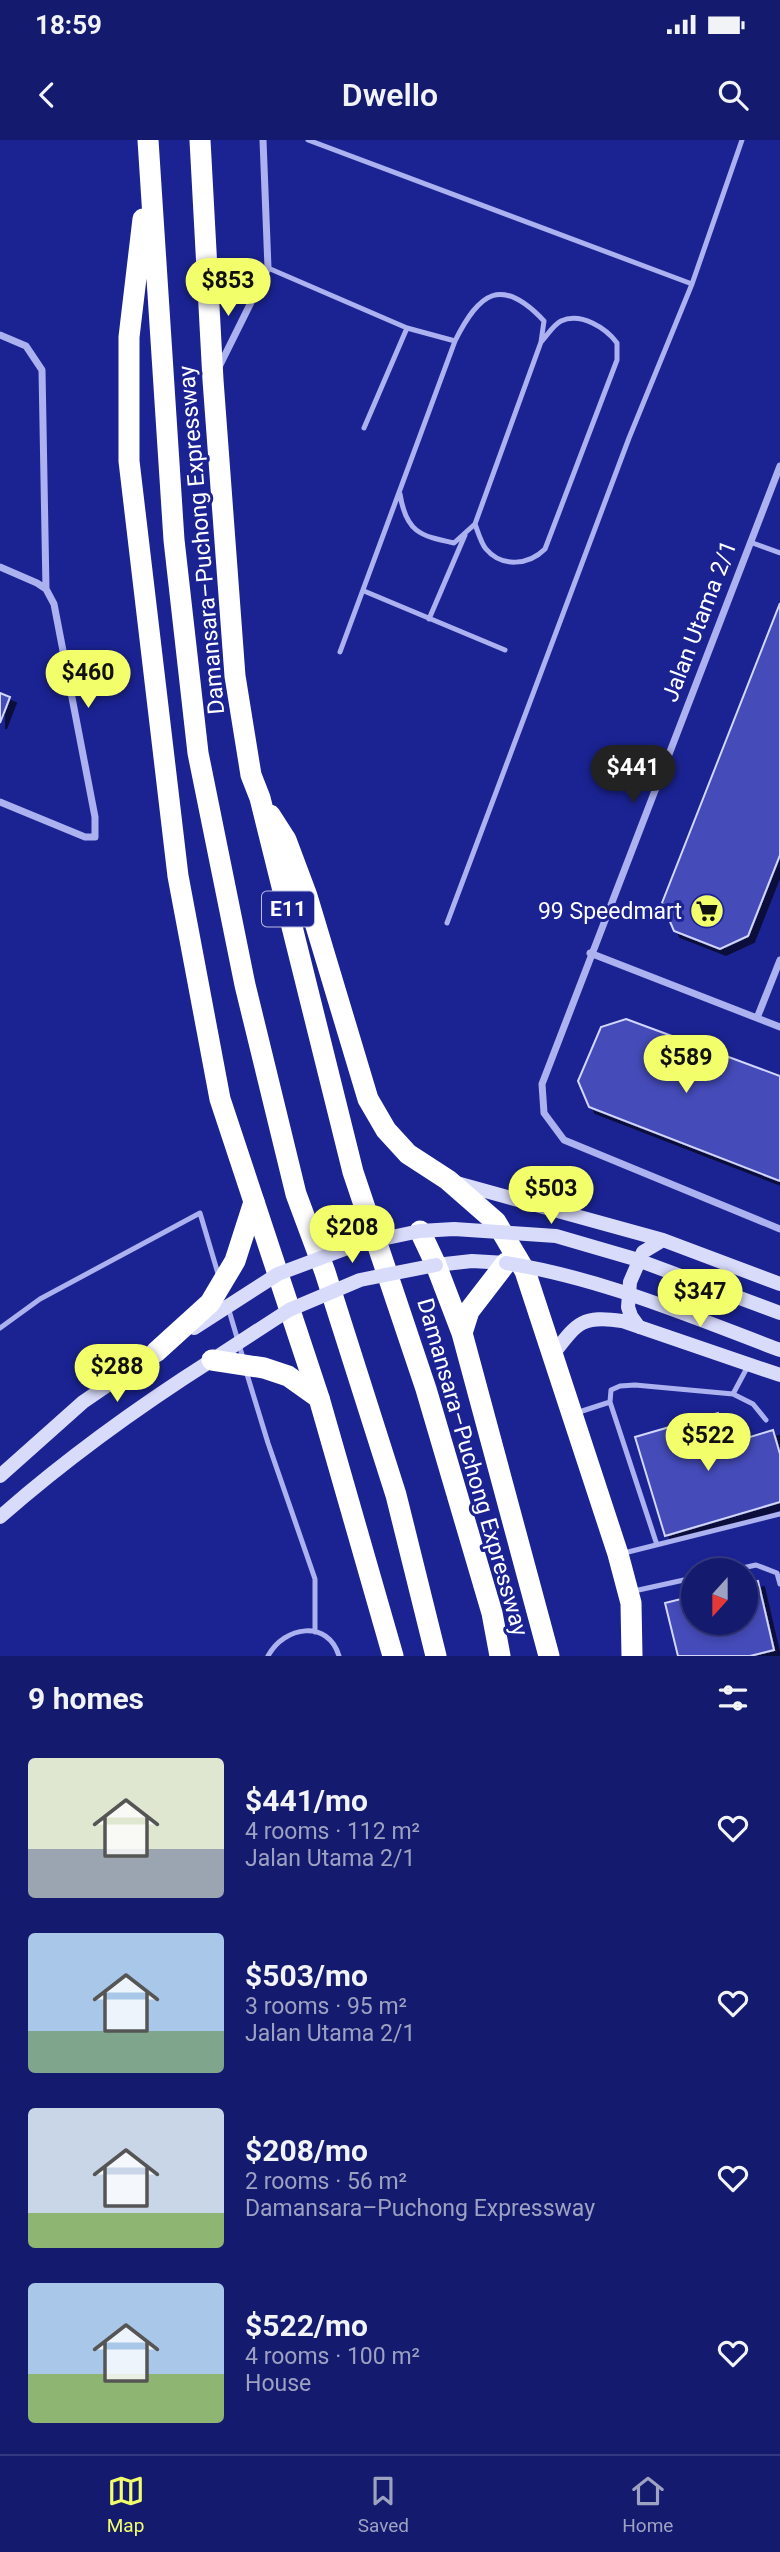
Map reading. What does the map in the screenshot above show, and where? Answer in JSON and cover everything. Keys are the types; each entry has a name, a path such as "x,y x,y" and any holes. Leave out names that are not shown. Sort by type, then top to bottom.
{"highway":[{"name":"Damansara–Puchong Expressway","path":"148,140 174,540 198,753 245,985 296,1194 325,1272 397,1495 436,1656"},
{"name":"Damansara–Puchong Expressway","path":"200,140 213,380 235,676 251,775 260,798 353,1172 426,1389 492,1613 500,1656"},
{"path":"149,169 129,337 128,461 178,876 220,1099 319,1398 393,1656"},
{"path":"260,798 286,840 303,885 368,1099 386,1130 408,1154 448,1180 496,1222 525,1271 618,1554 631,1602 632,1656"},
{"path":"156,1352 209,1303 235,1261 254,1202"},
{"path":"420,1231 436,1265 461,1333 549,1656"},
{"path":"461,1333 469,1311 506,1263"},
{"path":"212,1360 264,1368 288,1376 319,1398"}],"main road":[{"path":"448,1180 663,1240 780,1284"},
{"path":"0,1476 83,1402 278,1275 358,1244 420,1231 485,1230 556,1236 635,1259 780,1313"},
{"path":"640,1328 628,1307 630,1282 643,1252 663,1240"},
{"path":"0,1517 44,1479 184,1378 289,1310 360,1280 436,1265 472,1261 506,1263 567,1274 780,1350"},
{"path":"554,1353 568,1335 590,1319 622,1321 780,1375"}],"street":[{"path":"213,380 268,268 263,140"},
{"path":"0,335 26,346 42,370 46,589 54,604 95,817 95,837 85,837 0,802"},
{"name":"Jalan Utama 2/1","path":"780,466 590,953 542,1084 544,1113 564,1140 780,1229"},
{"path":"0,567 46,589"},
{"path":"590,953 780,1027"},
{"path":"757,1018 780,960"}],"lane":[{"path":"308,140 692,284"},
{"path":"447,923 629,438 692,284 742,140"},
{"path":"268,268 407,328 455,341"},
{"path":"340,653 455,341 468,316 485,297 496,294 514,298 538,314 544,321 541,342 475,524 454,543 423,537 402,510 400,494"},
{"path":"475,524 484,547 496,559 516,563 536,558 545,549 617,360 617,343 610,334 585,320 572,318 558,322 541,342"},
{"path":"364,428 407,328"},
{"path":"429,619 466,533"},
{"path":"750,542 780,553"},
{"path":"363,591 505,650"},
{"path":"0,1328 40,1298 200,1213 223,1290"},
{"path":"226,1303 268,1443 315,1579 315,1632"},
{"path":"733,1394 750,1364"},
{"path":"657,1545 610,1402 611,1390 635,1385 733,1394 753,1404 766,1420"},
{"path":"573,1414 610,1402"},
{"path":"618,1554 780,1514"},
{"path":"758,1566 778,1573 780,1584"},
{"path":"628,1592 681,1581"},
{"path":"268,1656 274,1645 286,1635 300,1631 315,1632 328,1639 339,1656"}],"building":[{"path":"780,603 780,855 748,936 720,949 674,931 662,903"},
{"path":"0,693 10,697 0,723"},
{"path":"626,1019 780,1076 780,1181 589,1107 578,1081 601,1027"},
{"path":"718,1413 727,1444 773,1430 780,1454 780,1502 665,1536 635,1437"},
{"path":"758,1581 774,1650 750,1656 678,1656 665,1603 681,1599 681,1635 758,1635"}],"place":[{"name":"99 Speedmart","path":"707,911"}]}
